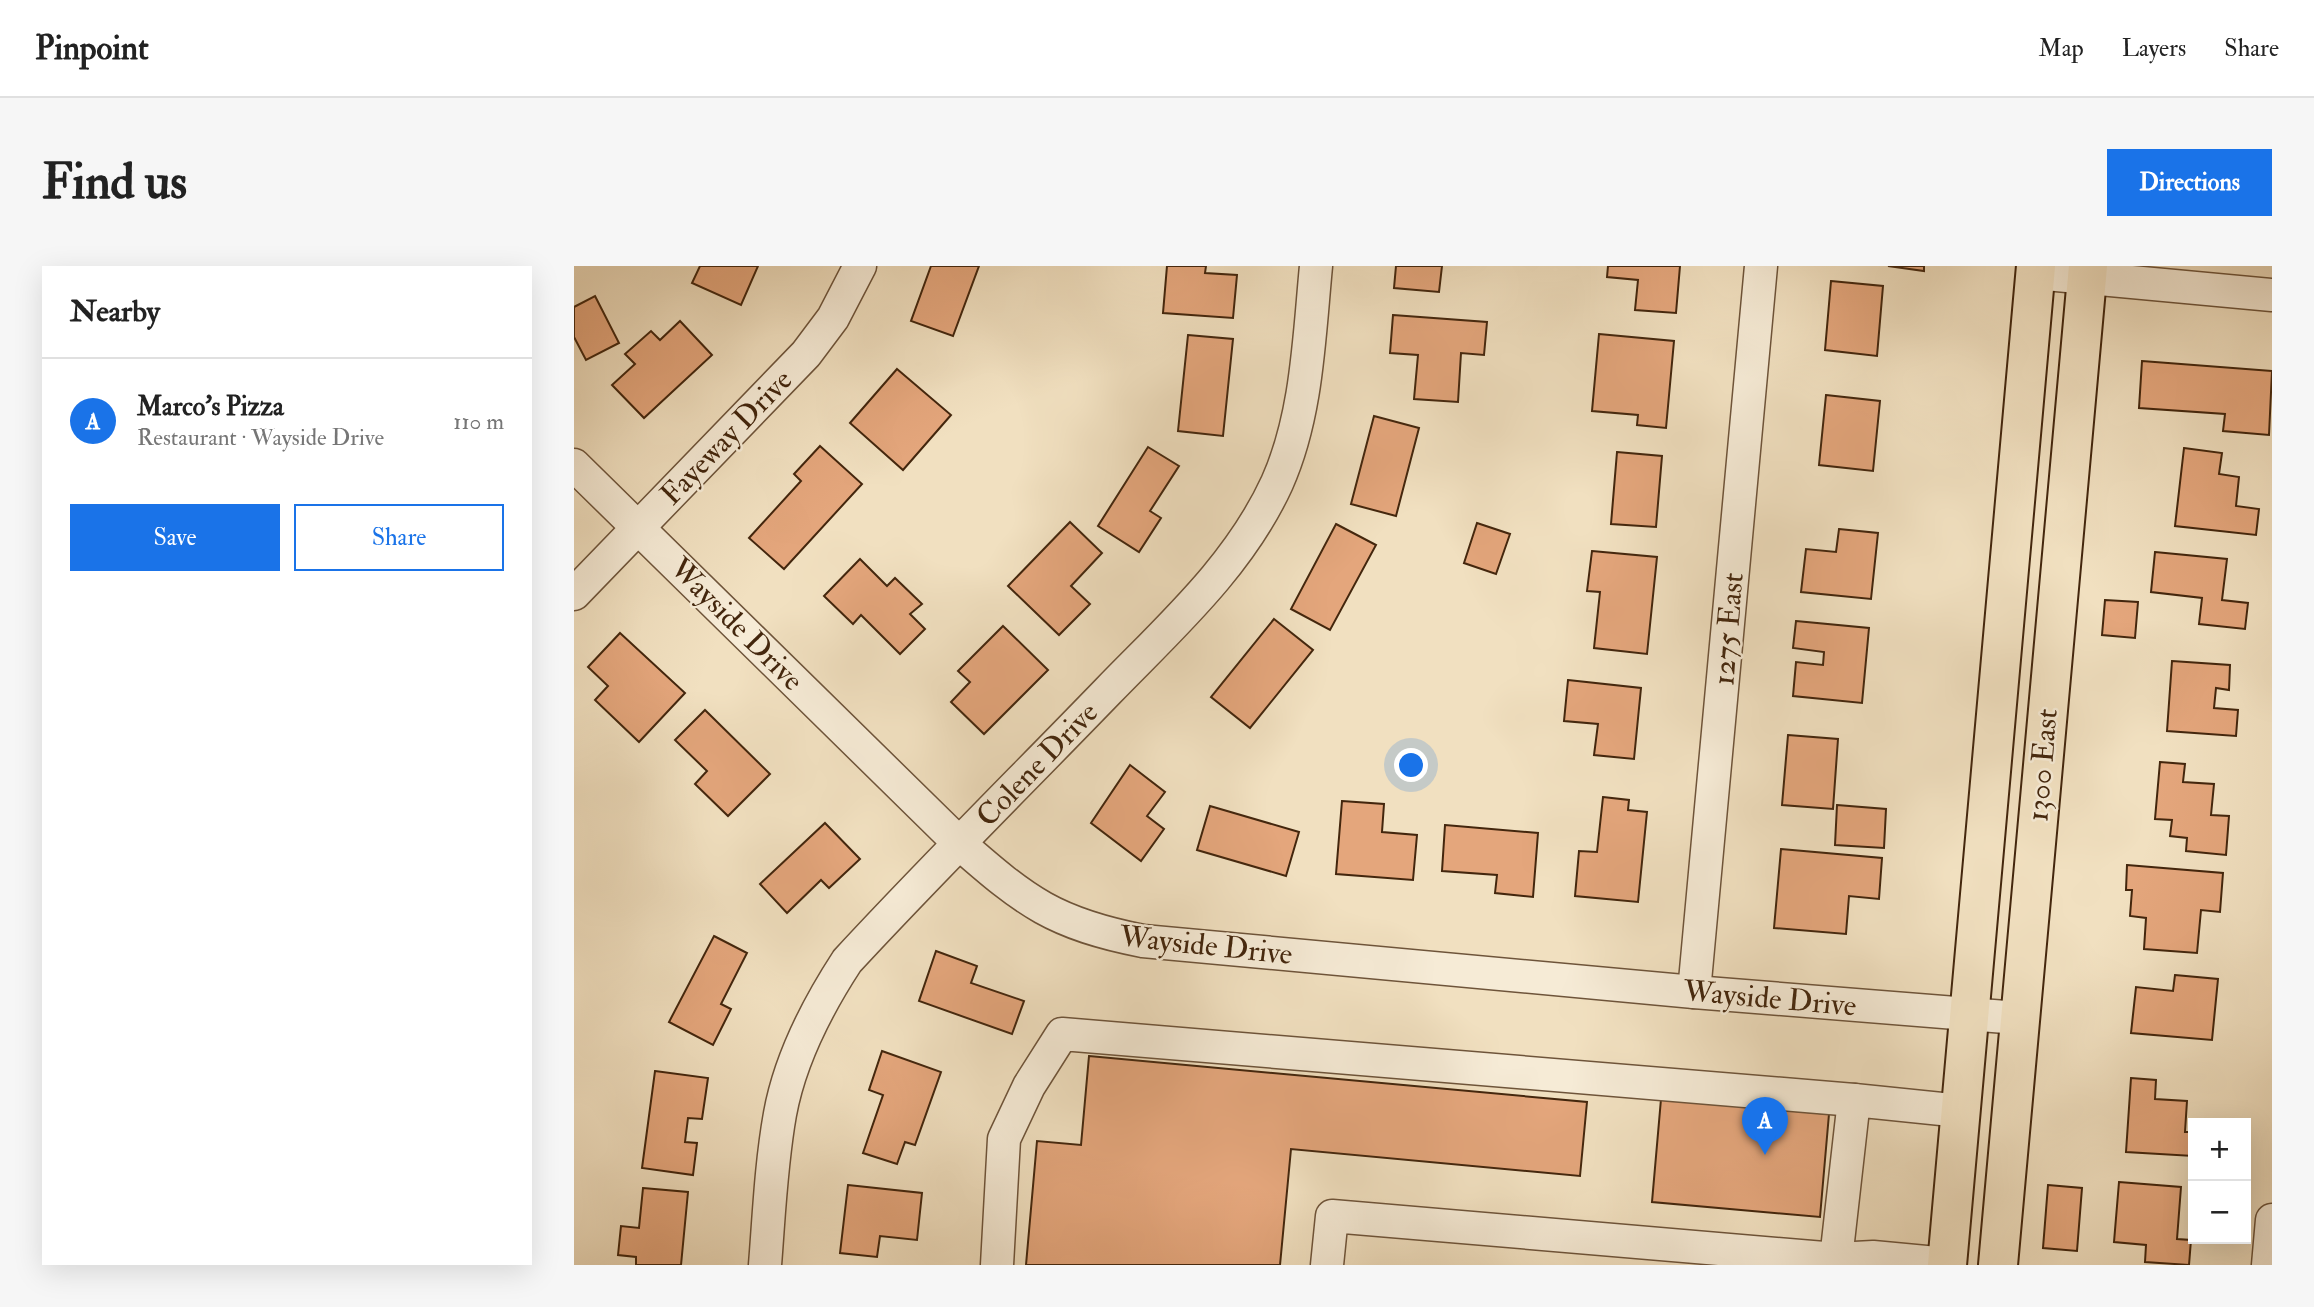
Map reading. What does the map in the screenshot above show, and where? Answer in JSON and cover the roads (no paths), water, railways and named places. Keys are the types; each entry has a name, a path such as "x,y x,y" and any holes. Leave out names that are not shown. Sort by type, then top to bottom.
{"main road":[{"name":"1300 East","path":"1948,1265 2036,270"},
{"name":"1300 East","path":"1998,1265 2018,1018 2088,272"}],"street":[{"name":"Fayeway Drive","path":"574,594 806,354 833,318 860,266"},
{"name":"Colene Drive","path":"765,1265 780,1112 791,1072 824,996 847,961 1198,599 1256,526 1278,481 1293,437 1303,393 1316,266"},
{"name":"1275 East","path":"1694,992 1761,266"},
{"path":"2036,270 2088,272 2272,295"},
{"name":"Wayside Drive","path":"574,465 960,844 1015,893 1053,915 1096,932 1143,941 1694,992 2018,1018"},
{"path":"997,1265 1004,1139 1029,1086 1062,1034 1961,1111"},
{"path":"1836,1263 1854,1100"},
{"path":"1327,1265 1332,1216 1836,1263 1873,1257 1948,1265"},
{"path":"2268,1265 2272,1220"}],"place":[{"name":"Marco's Pizza","path":"1765,1155"}]}
